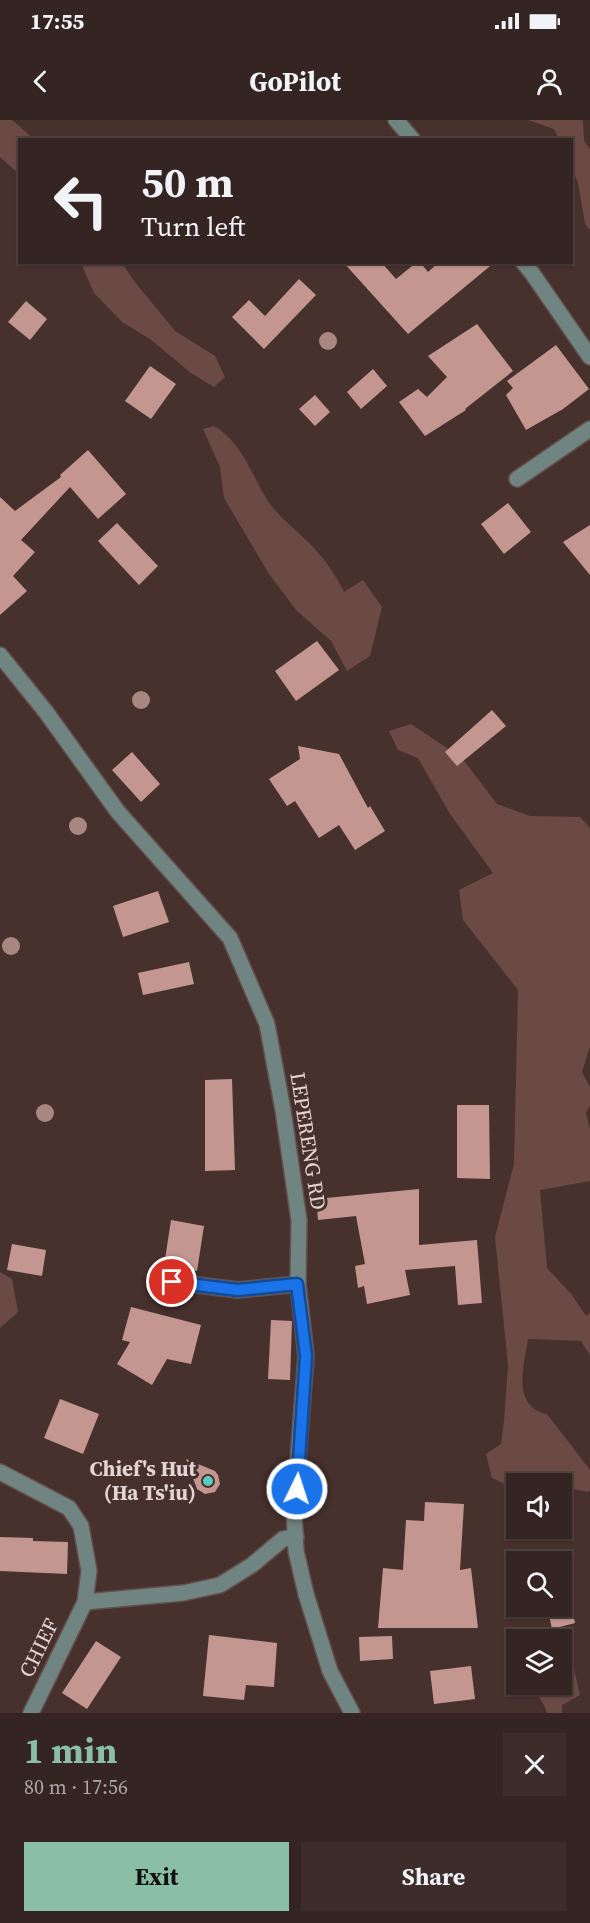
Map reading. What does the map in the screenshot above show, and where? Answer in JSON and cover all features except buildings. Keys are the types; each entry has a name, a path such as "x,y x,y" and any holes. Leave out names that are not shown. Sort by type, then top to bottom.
{"street":[{"path":"396,120 411,138"},
{"path":"525,264 590,357"},
{"path":"517,479 590,429"},
{"name":"LEPERENG RD","path":"0,655 46,712 118,812 230,938 267,1024 283,1110 299,1220 297,1284 306,1356 294,1511 296,1551 306,1594 330,1671 352,1713"},
{"path":"172,1282 238,1290 297,1284"},
{"name":"CHIEF","path":"0,1472 69,1508 81,1526 89,1571 85,1602 31,1713"},
{"path":"85,1602 183,1593 220,1585 252,1565 283,1539 296,1537"}],"shaded area":[{"path":"0,120 12,120 33,138 18,138 18,173 0,157"},
{"path":"528,120 583,120 584,141 590,149 590,230 585,224 578,183 573,170 573,138 558,138 554,129"},
{"path":"81,264 123,264 175,331 215,356 225,377 214,387 191,373 150,339 122,322 94,293"},
{"path":"214,426 224,433 240,451 270,504 317,552 332,571 344,592 363,580 382,607 370,656 347,671 331,641 297,611 269,574 224,498 220,467 203,429"},
{"path":"411,724 462,758 497,804 530,816 580,817 590,828 590,1046 582,1072 590,1087 590,1105 586,1113 590,1130 590,1181 540,1190 547,1268 572,1295 586,1316 590,1313 590,1355 581,1341 528,1339 522,1384 528,1403 536,1410 547,1414 590,1470 590,1490 588,1492 572,1488 572,1473 506,1473 506,1484 492,1478 486,1454 501,1444 508,1365 495,1237 514,1164 518,990 463,920 459,890 493,873 450,814 418,758 398,750 389,731"},
{"path":"0,1272 12,1279 18,1312 0,1328"},
{"path":"572,1661 580,1695 562,1705 562,1713 547,1713 538,1695 572,1695"}],"place":[{"name":"Chief's Hut (Ha Ts'iu)","path":"208,1481"}],"route":[{"path":"172,1282 238,1290 297,1284 306,1356 297,1489"}]}
